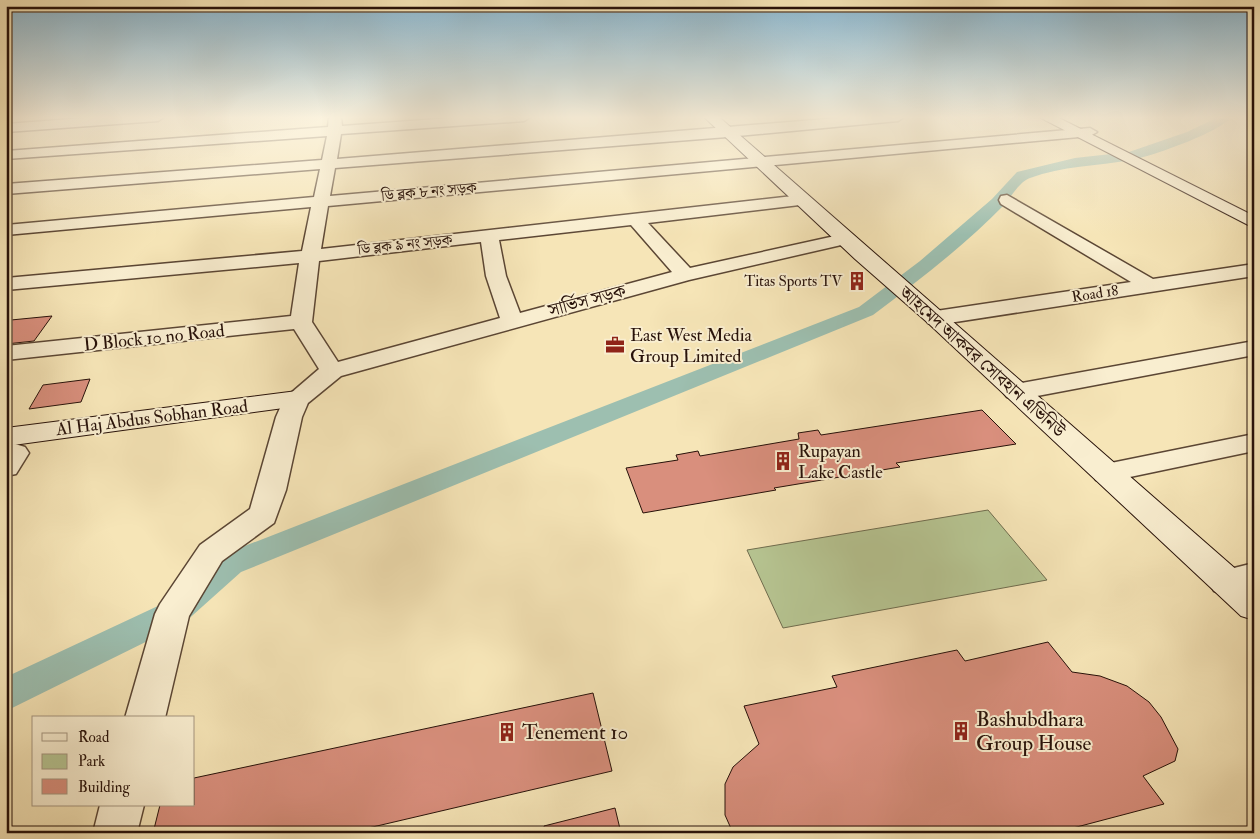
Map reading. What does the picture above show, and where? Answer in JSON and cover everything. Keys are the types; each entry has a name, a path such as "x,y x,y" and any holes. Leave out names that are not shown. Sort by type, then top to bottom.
{"street":[{"path":"146,716 172,614 210,553 262,515 271,490 293,408 332,371 301,322 310,256 328,156"},
{"path":"6,189 418,156"},
{"name":"আহমেদ আকবর সোবহান এভিনিউ","path":"753,156 844,239 928,311 1106,473 1240,579 1254,606"},
{"name":"ডি ব্লক ৮ নং সড়ক","path":"6,230 813,156"},
{"path":"1132,156 1254,222"},
{"path":"1140,160 1254,212"},
{"name":"ডি ব্লক ৯ নং সড়ক","path":"6,284 310,256 802,200"},
{"path":"1007,200 1149,285"},
{"path":"636,219 686,275"},
{"path":"489,236 496,276 512,321"},
{"name":"সার্ভিস সড়ক","path":"332,371 686,275 844,239"},
{"name":"Road 18","path":"928,311 1149,285 1254,270"},
{"name":"D Block 10 no Road","path":"6,353 301,322"},
{"path":"1016,392 1254,348"},
{"path":"9,453 293,408"},
{"path":"1106,473 1254,442"},
{"path":"115,833 122,806"}],"green space":[{"path":"988,510 1047,580 783,628 747,550"}],"building":[{"path":"52,316 34,341 6,344 6,326 11,320"},
{"path":"90,379 81,402 29,409 43,385"},
{"name":"Rupayan Lake Castle","path":"982,410 1016,444 896,463 900,467 774,488 776,490 643,513 626,468 678,460 676,455 698,451 700,456 799,439 798,433 818,430 821,435"},
{"name":"Bashubdhara Group House","path":"1048,642 1072,672 1100,676 1127,686 1149,702 1161,717 1178,749 1175,761 1143,776 1164,804 1054,833 733,833 725,815 725,784 733,767 759,744 744,706 837,687 832,676 957,650 965,661"},
{"name":"Tenement 10","path":"593,693 612,771 347,833 153,833 160,806 195,806 195,778"},
{"path":"615,808 621,833 545,833 544,826"}],"waterway":[{"path":"6,695 172,614 230,564 866,311 927,265 998,202 1022,175 1075,162 1130,156"}],"place":[{"name":"Titas Sports TV","path":"857,281"},
{"name":"East West Media Group Limited","path":"615,345"},
{"name":"Rupayan Lake Castle","path":"783,461"},
{"name":"Bashubdhara Group House","path":"961,731"},
{"name":"Tenement 10","path":"507,732"}]}
